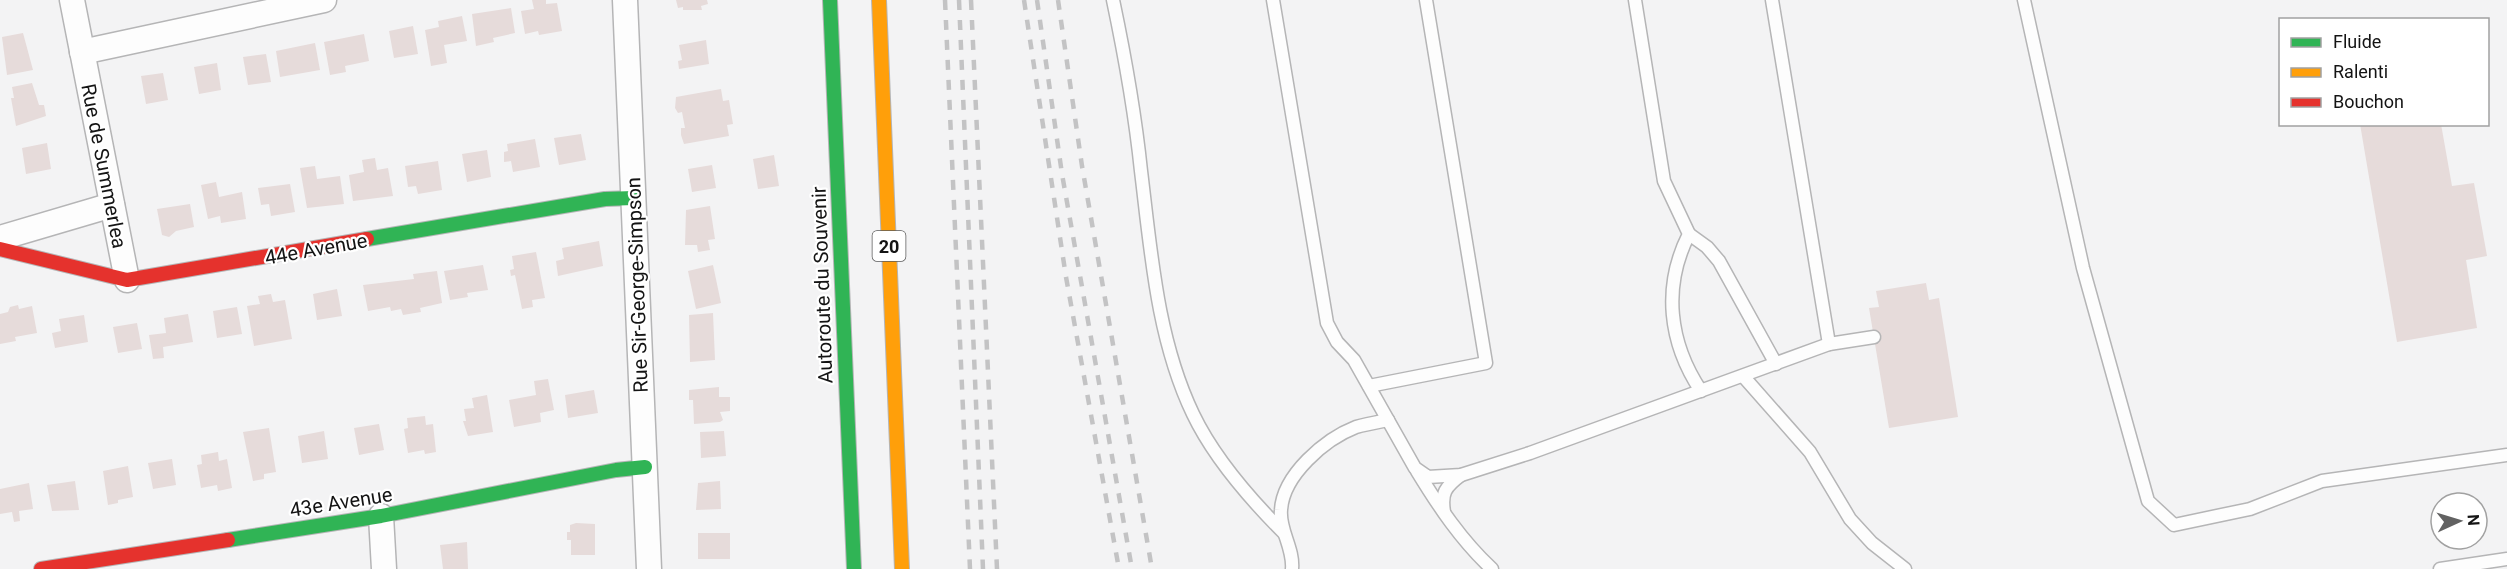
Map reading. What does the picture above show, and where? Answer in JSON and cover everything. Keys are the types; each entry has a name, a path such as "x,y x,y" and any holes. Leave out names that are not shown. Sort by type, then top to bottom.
{"main road":[{"name":"Autoroute du Souvenir","path":"830,0 854,569"},
{"name":"20","path":"879,0 902,569"},
{"name":"44e Avenue","path":"0,249 127,280 605,199 633,198"},
{"name":"43e Avenue","path":"41,569 381,516 616,470 645,467"}],"street":[{"name":"Rue de Summerlea","path":"72,0 127,280"},
{"path":"82,52 324,0"},
{"name":"Rue Sir-George-Simpson","path":"625,0 649,569"},
{"path":"0,238 112,205"},
{"path":"381,516 384,569"}],"lane":[{"path":"1113,0 1128,69 1155,281 1179,378 1204,435 1263,512 1284,533"},
{"path":"1273,0 1327,323 1369,386 1444,516 1472,550 1492,569"},
{"path":"1369,386 1486,363 1426,0"},
{"path":"1635,0 1665,180 1689,234 1707,247 1719,261 1776,364"},
{"path":"1772,0 1829,344"},
{"path":"2024,0 2083,268 2148,501 2174,525 2250,508 2322,481 2507,455"},
{"path":"1689,234 1680,252 1675,274 1672,319 1683,361 1701,391"},
{"path":"1415,468 1428,477 1461,475 1530,453 1829,344 1874,337"},
{"path":"1743,376 1810,452 1850,519 1872,543 1905,569"},
{"path":"1292,569 1291,550 1284,533 1280,512 1283,494 1312,457 1332,439 1357,427 1388,420"},
{"path":"1444,516 1441,497 1461,475"},
{"path":"2440,569 2507,559"}],"building":[{"path":"532,0 546,0 546,4 557,3 562,31 539,35 538,31 525,34 521,11 534,9"},
{"path":"676,0 707,0 708,4 701,6 702,10 683,10 683,7 678,8"},
{"path":"511,8 515,33 493,38 494,42 476,46 472,14"},
{"path":"462,16 467,41 444,45 447,63 431,66 425,30 439,27 438,21"},
{"path":"413,26 418,54 394,58 389,31"},
{"path":"23,33 33,70 7,75 2,37"},
{"path":"364,34 369,61 345,66 346,72 330,75 324,42"},
{"path":"706,40 709,64 679,69 678,61 682,60 679,45"},
{"path":"315,43 320,70 280,77 276,51"},
{"path":"266,54 271,82 248,85 243,57"},
{"path":"217,63 221,90 199,94 194,67"},
{"path":"163,73 168,100 146,104 141,76"},
{"path":"32,83 39,105 44,105 46,116 16,126 11,98 14,98 12,87"},
{"path":"721,89 723,101 729,100 733,124 727,125 729,136 684,144 681,128 685,128 682,112 678,113 675,108 676,97"},
{"path":"2360,126 2441,126 2452,186 2474,183 2487,256 2466,260 2477,328 2397,342"},
{"path":"581,134 586,160 559,165 554,138"},
{"path":"535,139 540,167 513,172 511,161 504,162 504,152 508,151 507,144"},
{"path":"47,143 51,169 26,174 22,148"},
{"path":"487,150 491,177 467,182 462,154"},
{"path":"774,155 779,186 758,189 753,159"},
{"path":"375,158 377,170 388,168 393,196 353,201 349,175 364,172 362,160"},
{"path":"438,161 442,190 418,194 416,186 408,187 405,166"},
{"path":"712,165 716,188 692,192 688,169"},
{"path":"315,166 317,179 340,176 344,204 307,208 300,168"},
{"path":"216,182 219,197 242,192 246,219 221,223 220,216 208,219 201,185"},
{"path":"290,184 295,212 271,216 269,204 261,205 258,188"},
{"path":"190,204 194,227 176,231 169,237 162,235 157,209"},
{"path":"710,206 715,239 708,240 710,250 698,252 697,245 685,245 686,210"},
{"path":"599,241 603,266 558,276 556,261 564,259 562,248"},
{"path":"536,252 545,298 532,300 533,307 522,309 515,275 511,276 510,270 514,269 512,256"},
{"path":"483,265 488,290 467,293 468,297 450,300 444,271"},
{"path":"713,265 721,303 696,309 688,271"},
{"path":"437,271 442,303 420,308 421,312 403,315 401,309 391,311 390,307 368,311 363,285 414,279 413,274"},
{"path":"1926,283 1929,300 1939,298 1958,417 1889,428 1869,308 1879,307 1876,291"},
{"path":"337,289 342,316 317,320 313,294"},
{"path":"271,294 273,302 285,300 292,339 254,346 247,306 260,304 258,296"},
{"path":"18,305 19,309 32,306 37,333 15,337 16,341 0,344 0,314"},
{"path":"237,307 242,334 217,338 213,311"},
{"path":"713,313 715,360 690,362 689,315"},
{"path":"188,314 193,342 163,347 164,358 153,359 149,335 166,333 164,318"},
{"path":"84,315 88,342 55,348 52,333 61,331 59,319"},
{"path":"137,323 142,349 118,353 113,327"},
{"path":"548,379 554,410 540,413 541,422 514,427 509,400 536,395 534,381"},
{"path":"719,387 719,397 730,397 730,411 720,412 723,420 720,422 694,424 693,400 689,400 689,390"},
{"path":"594,390 598,413 568,418 565,395"},
{"path":"487,395 493,432 468,436 463,421 466,421 464,409 474,408 472,398"},
{"path":"425,416 426,425 433,424 436,452 425,454 424,450 408,453 404,429 408,428 407,418"},
{"path":"379,424 384,450 359,455 354,428"},
{"path":"269,428 276,472 264,474 264,479 253,481 243,432"},
{"path":"324,431 328,459 302,463 298,436"},
{"path":"724,431 726,456 701,458 700,432"},
{"path":"218,452 219,461 227,459 232,488 218,491 217,485 201,488 197,465 202,464 201,455"},
{"path":"172,459 176,485 153,489 148,463"},
{"path":"128,466 133,497 108,505 103,471"},
{"path":"75,481 79,510 52,511 47,485"},
{"path":"720,481 721,509 696,510 698,483"},
{"path":"29,483 33,509 19,511 20,521 14,522 12,512 0,514 0,489"},
{"path":"595,524 595,555 571,555 571,540 567,540 567,532 570,532 570,525"},
{"path":"698,533 730,533 730,559 698,559"},
{"path":"467,542 468,569 443,569 440,545"}],"railway":[{"path":"945,0 970,569"},
{"path":"959,0 983,569"},
{"path":"971,0 997,569"},
{"path":"1024,0 1066,277 1119,569"},
{"path":"1037,0 1062,174 1132,569"},
{"path":"1058,0 1082,166 1152,569"}],"traffic: fast":[{"path":"830,0 854,569"},
{"path":"367,239 605,199 633,198"},
{"path":"228,540 381,516 616,470 645,467"}],"traffic: slow":[{"path":"879,0 902,569"}],"traffic: jam":[{"path":"0,249 127,280 367,239"},
{"path":"41,569 228,540"}]}
